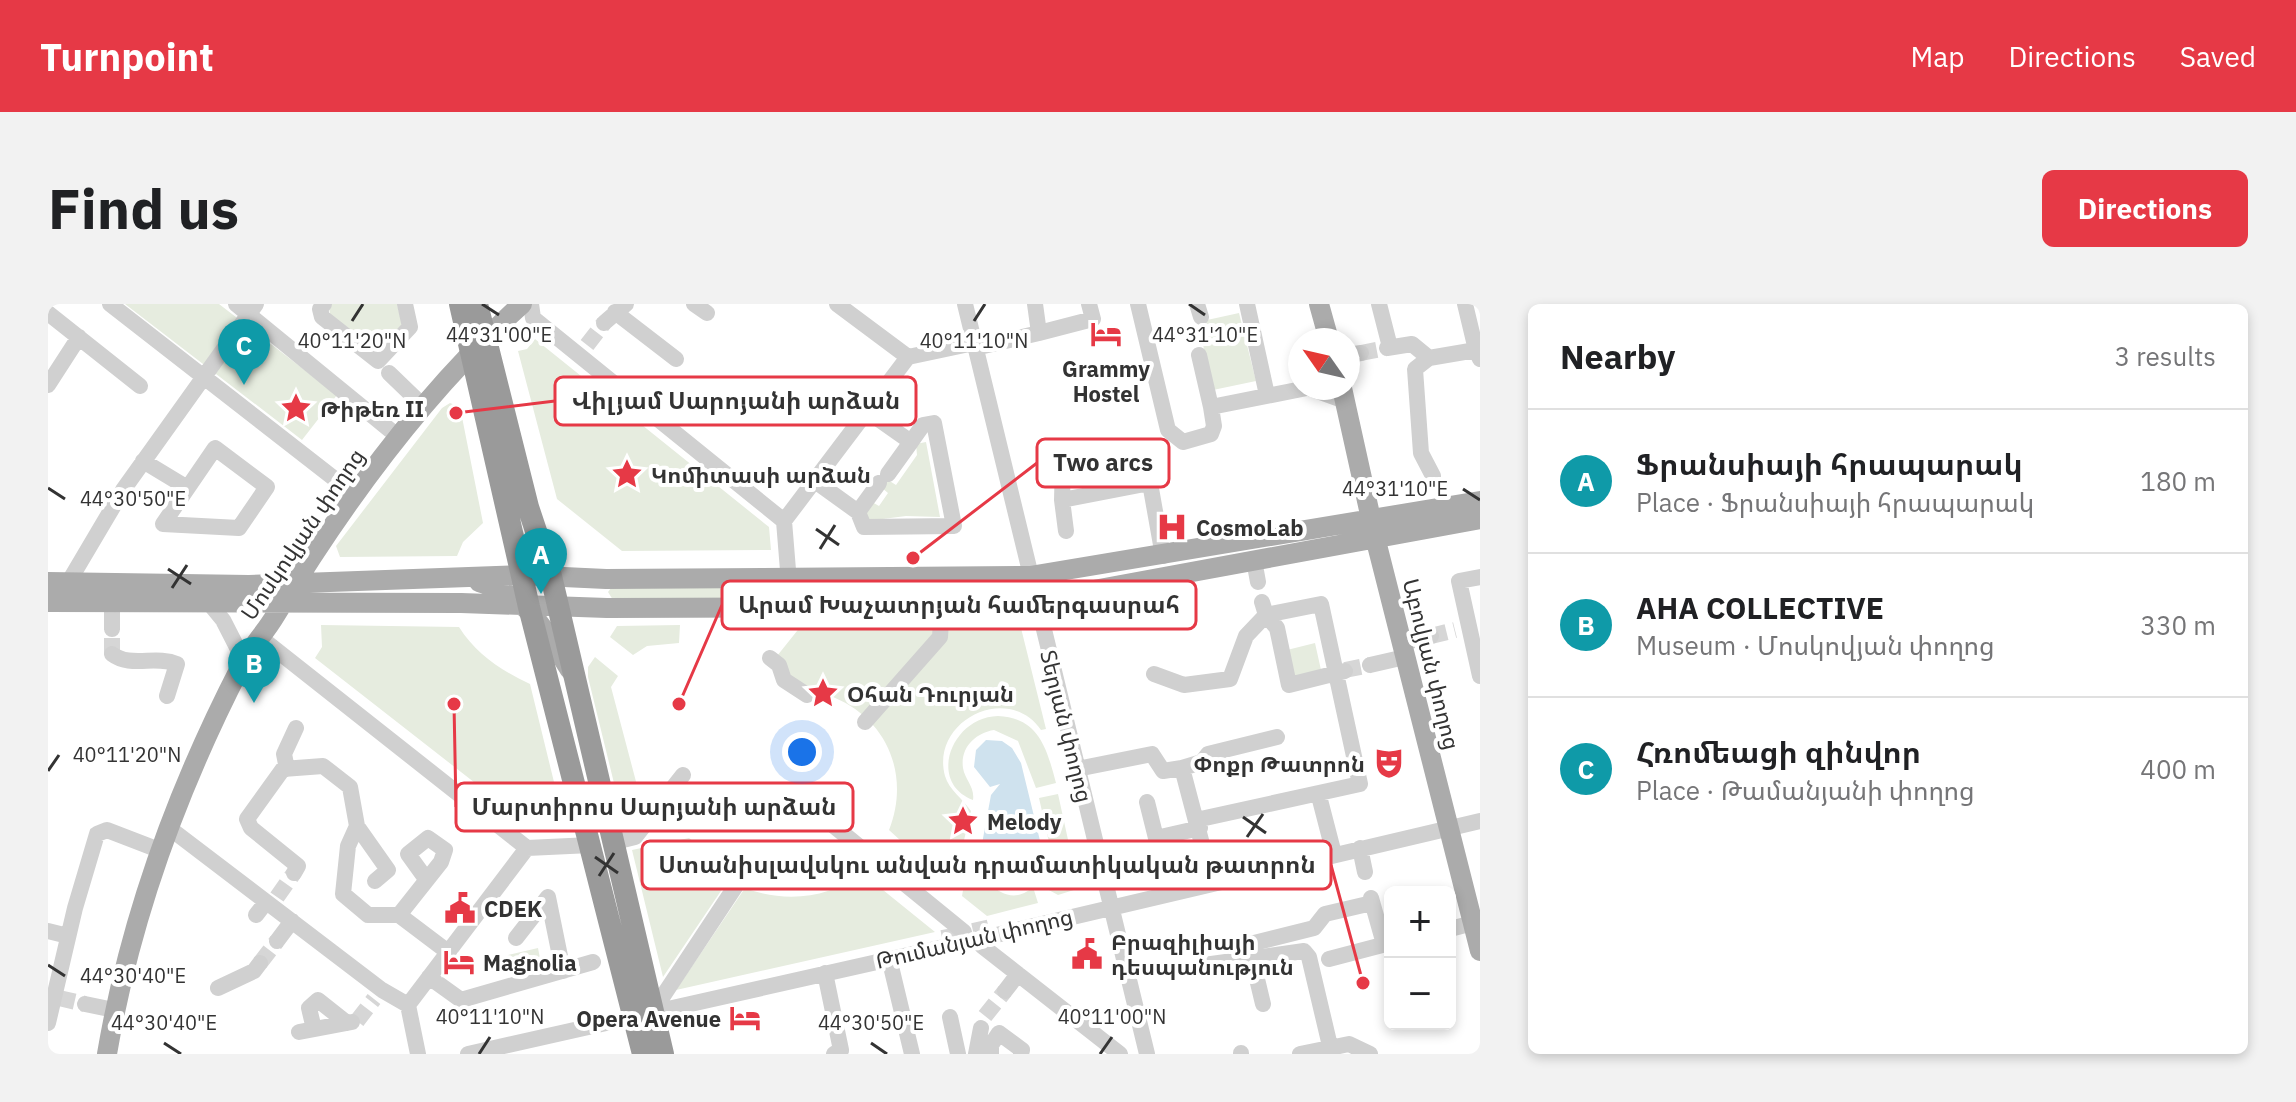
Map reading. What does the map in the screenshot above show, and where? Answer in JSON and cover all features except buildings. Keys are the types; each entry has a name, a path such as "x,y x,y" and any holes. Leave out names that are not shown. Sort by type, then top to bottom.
{"highway":[{"path":"460,304 551,576 601,844"},
{"path":"477,304 476,347 521,575 550,683 663,1054"},
{"path":"643,1054 650,1009"}],"main road":[{"name":"Մոսկովյան փողոց","path":"107,1054 114,1010 159,850 244,661 261,638 283,593 345,487 417,400 522,304"},
{"path":"1319,304 1326,328"},
{"name":"Մոսկովյան փողոց","path":"283,593 362,482 476,347"},
{"name":"Աբովյան փողոց","path":"1345,400 1373,529 1480,951"},
{"path":"461,578 501,589 529,607 559,618 791,607 1002,607 1254,560 1480,501"},
{"path":"467,603 501,589 521,575 532,544 532,518"},
{"path":"48,602 209,603 283,593 521,575 606,579 1030,576 1373,529 1480,519"},
{"path":"550,683 547,652 559,618 583,591 606,579"},
{"path":"58,582 529,607 559,618"}],"street":[{"path":"110,304 345,487"},
{"path":"324,304 320,309 322,317 382,366 417,400"},
{"path":"382,366 410,327 405,304"},
{"path":"531,304 533,318 583,350 784,521 791,607"},
{"path":"837,304 908,357"},
{"name":"Տերյան փողոց","path":"965,304 1147,1054"},
{"path":"1035,304 1039,333"},
{"path":"784,521 908,357 1039,333 1093,319 1089,304"},
{"path":"1138,304 1168,430 1183,442 1211,434 1214,426 1199,355"},
{"path":"1247,304 1267,395"},
{"path":"1379,304 1388,348 1412,344 1429,358"},
{"path":"1433,476 1421,453 1415,369 1429,358 1479,351 1465,304"},
{"path":"58,582 246,307 390,430"},
{"path":"48,313 140,386"},
{"path":"615,313 676,359"},
{"path":"48,385 79,337"},
{"path":"1211,407 1288,391"},
{"path":"867,411 911,442"},
{"path":"815,481 858,512 864,527 954,526 934,423 923,425 858,512"},
{"path":"215,448 267,487 239,528 163,524 186,487 215,448"},
{"path":"143,461 186,487"},
{"path":"1063,462 1062,500 1066,531"},
{"path":"1124,488 1155,465"},
{"path":"1062,500 1150,483 1163,556"},
{"path":"1254,560 1258,582"},
{"path":"1480,577 1459,581 1462,628 1480,676"},
{"path":"112,602 112,629"},
{"path":"209,603 223,620 244,661"},
{"path":"1147,802 1156,838 1308,794 1319,796 1360,784 1340,672 1321,604 1264,609"},
{"path":"1264,609 1277,628 1289,685 1340,672"},
{"path":"1154,674 1184,685 1230,679 1246,636 1264,609"},
{"path":"865,722 940,637 941,621"},
{"path":"1370,665 1431,636"},
{"path":"261,638 527,848 601,844 635,837 683,775"},
{"path":"112,654 121,661 169,660 177,664 167,696"},
{"path":"770,658 779,665 784,680 807,695"},
{"path":"287,769 284,754 296,728"},
{"path":"1077,769 1152,754 1163,771 1182,768 1202,762 1208,754 1277,737"},
{"path":"294,873 298,866 251,828 247,819 283,769 323,766 350,787 357,826 388,870 375,881"},
{"path":"1182,768 1212,882"},
{"path":"791,791 964,932"},
{"path":"1319,796 1334,854"},
{"path":"664,800 705,824"},
{"name":"Թումանյան փողոց","path":"473,1053 650,1009 896,957 1480,821"},
{"path":"357,826 348,846 343,894 368,915 399,915 448,952"},
{"path":"168,827 292,921 378,995 408,1005"},
{"path":"48,1023 56,998 54,970 68,936 97,834 107,830 159,850"},
{"path":"418,1054 408,1005 527,848"},
{"path":"1360,848 1365,872"},
{"path":"650,1009 741,878"},
{"path":"399,915 426,879"},
{"path":"516,938 548,897 563,971"},
{"path":"1204,965 1314,928 1325,914 1371,900 1384,936"},
{"path":"277,941 292,921"},
{"path":"995,926 1013,921 1025,927"},
{"path":"1456,927 1473,923"},
{"path":"48,931 68,936"},
{"path":"912,1054 896,957 920,943 942,938"},
{"path":"1329,959 1384,945"},
{"path":"982,946 1120,1054"},
{"path":"1251,951 1263,1004"},
{"path":"1251,951 1304,951 1309,957 1329,1049"},
{"path":"429,977 461,1000 593,962"},
{"path":"218,988 254,971 260,963"},
{"path":"825,973 841,1050 834,1054"},
{"path":"1005,991 1018,974"},
{"path":"318,1000 352,1022 307,1031 309,1008 318,1000"},
{"path":"85,1004 114,1010"},
{"path":"950,1017 958,1054"},
{"path":"1142,1034 1158,1054"},
{"path":"985,1040 1022,1050 1021,1054"},
{"path":"1300,1054 1349,1044 1370,1054"}],"shaded area":[{"path":"125,304 219,304 337,395 302,440"},
{"path":"329,304 397,304 403,328 377,354 330,316"},
{"path":"1239,313 1256,381 1213,390 1198,322"},
{"path":"535,339 769,527 771,550 622,551 557,499 518,351 527,349"},
{"path":"450,403 460,407 483,523 463,542 457,556 340,557 336,546 442,408"},
{"path":"926,442 940,517 906,516 867,521 864,513 872,502 879,506 888,493 882,488 888,480 896,485 917,455 916,444"},
{"path":"779,587 782,593 777,599 613,600 608,592 611,588"},
{"path":"321,625 459,627 490,661 530,684 565,827 534,829 315,658 322,647"},
{"path":"680,625 679,643 647,646 633,655 610,637 617,626"},
{"path":"801,626 1021,628 1046,729 1041,730 1027,716 1010,709 992,709 975,714 960,725 949,739 943,756 945,776 971,811 953,886 903,851 901,841 889,830 897,790 890,752 881,735 852,707 833,697 798,686 785,673 777,656"},
{"path":"1315,643 1321,670 1293,677 1287,650"},
{"path":"595,657 618,676 611,687 643,808 634,822 625,828 588,677 588,667"},
{"path":"998,716 1012,718 1032,729 1045,747 1056,783 1036,788 1018,741 994,730 975,738 964,754 963,768 973,791 973,800 959,792 951,780 948,766 957,739 968,727 982,719"},
{"path":"1058,794 1072,858 1051,851 1039,798"},
{"path":"689,838 729,879 663,977 632,850"},
{"path":"1050,858 1073,867 1077,889 1058,895 1047,889 1051,881 1059,884 1064,877 1049,871"},
{"path":"967,867 1005,894 1023,893 1033,887 1038,903 987,916 962,896"},
{"path":"862,873 935,932 676,990 745,888 775,896 806,896 835,888"},
{"path":"538,948 541,964 507,972 504,956"}],"water":[{"path":"986,740 1002,741 1012,748 1021,763 1043,853 1035,874 1018,884 994,880 979,860 991,795 1000,784 990,787 974,767 976,750"}],"tunnel":[{"path":"587,345 604,323"},
{"path":"1361,353 1387,348"},
{"path":"112,629 112,654"},
{"path":"1431,636 1455,630"},
{"path":"1345,670 1370,665"},
{"path":"277,897 294,873"},
{"path":"973,931 995,926"},
{"path":"942,938 958,935"},
{"path":"260,963 277,941"},
{"path":"985,1016 1005,991"},
{"path":"59,998 85,1004"},
{"path":"357,1021 374,999"}],"place":[{"name":"Grammy Hostel","path":"1106,334"},
{"name":"Հռոմեացի զինվոր","path":"244,385"},
{"name":"Թիթեռ II","path":"296,408"},
{"name":"Վիլյամ Սարոյանի արձան","path":"456,413"},
{"name":"Կոմիտասի արձան","path":"627,474"},
{"name":"CosmoLab","path":"1172,527"},
{"name":"Two arcs","path":"913,558"},
{"name":"Ֆրանսիայի հրապարակ","path":"541,594"},
{"name":"Օհան Դուրյան","path":"823,693"},
{"name":"AHA COLLECTIVE","path":"254,703"},
{"name":"Մարտիրոս Սարյանի արձան","path":"454,704"},
{"name":"Արամ Խաչատրյան համերգասրահ","path":"679,704"},
{"name":"Փոքր Թատրոն","path":"1389,763"},
{"name":"Melody","path":"963,821"},
{"name":"CDEK","path":"460,908"},
{"name":"Բրազիլիայի դեսպանություն","path":"1087,954"},
{"name":"Magnolia","path":"459,962"},
{"name":"Ստանիսլավսկու անվան դրամատիկական թատրոն","path":"1363,983"},
{"name":"Opera Avenue","path":"745,1018"}]}
